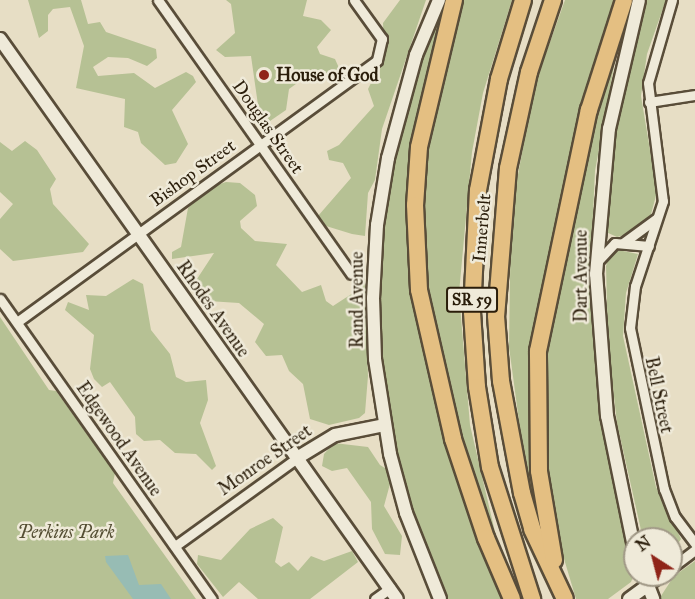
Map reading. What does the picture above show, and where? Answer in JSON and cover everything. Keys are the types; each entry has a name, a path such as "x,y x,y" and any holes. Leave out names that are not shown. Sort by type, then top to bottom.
{"highway":[{"path":"454,0 419,147 417,272 430,354 453,439 486,538 512,599"},
{"name":"Innerbelt","path":"523,0 499,79 478,190 472,312 477,387 490,467 532,599"},
{"name":"Innerbelt","path":"553,0 529,72 508,168 496,316 501,381 522,493 532,529 565,599"},
{"path":"556,576 538,471 538,351 584,129 624,0"}],"main road":[{"name":"Rand Avenue","path":"439,0 416,55 394,133 377,225 373,333 384,425 406,513 440,599"},
{"name":"Dart Avenue","path":"630,527 607,416 597,263 599,225 617,83 639,0"},
{"name":"Rhodes Avenue","path":"0,39 398,599"},
{"name":"Monroe Street","path":"297,458 335,435 384,425"},
{"path":"629,599 640,587"}],"street":[{"name":"Douglas Street","path":"158,0 351,274"},
{"name":"Bishop Street","path":"17,322 377,60 383,47 354,0"},
{"name":"Bell Street","path":"672,0 649,74 649,102 664,180 659,216 632,300 631,344 664,489 678,523 695,544"},
{"path":"649,102 695,94"},
{"path":"597,263 619,243 659,216"},
{"path":"599,225 619,243 649,246"},
{"name":"Edgewood Avenue","path":"0,299 212,599"},
{"name":"Monroe Street","path":"175,546 297,458"},
{"path":"375,599 390,588"}],"green space":[{"path":"28,0 81,0 88,24 100,22 106,32 156,49 157,58 147,66 128,58 108,57 93,67 98,76 134,73 155,88 186,72 193,76 196,82 172,110 188,144 176,163 165,165 141,143 138,132 124,127 125,99 76,88 84,46 70,7 53,9 48,15 48,31 39,38"},
{"path":"226,0 307,0 303,16 321,20 331,30 317,47 320,54 335,59 339,68 335,73 307,76 289,89 286,110 270,121 258,105 251,56 225,57 216,50 235,33 231,4"},
{"path":"400,0 426,0 382,129 375,180 368,193 365,236 352,234 326,226 318,216 351,178 343,163 329,160 327,151 339,145 374,106 368,89 384,57 383,23"},
{"path":"459,0 512,0 483,93 472,152 459,293 470,425 499,549 477,503 421,270 425,131"},
{"path":"565,0 618,0 538,309 530,396 536,478 527,480 509,347 511,213 534,87"},
{"path":"627,0 632,0 616,55 595,171 590,278 599,413 625,527 623,527 624,587 608,599 576,599 553,522 544,466 540,378 578,174"},
{"path":"645,0 666,0 647,54 641,96 657,192 650,218 635,232 617,237 606,232 604,224 609,159"},
{"path":"436,26 440,27 418,130 411,232 469,501 506,599 445,599 417,531 396,459 384,394 377,320 378,261 389,175 419,66"},
{"path":"25,141 37,150 56,179 50,189 53,204 89,244 83,252 13,261 0,249 0,219 13,204 0,192 0,142 12,151"},
{"path":"226,182 240,183 255,195 257,206 240,221 241,228 255,241 287,244 276,265 302,292 321,285 326,301 333,306 353,293 357,265 364,260 368,376 365,413 359,418 329,425 310,419 303,384 289,371 282,355 266,356 255,342 264,324 239,303 208,301 196,293 197,279 214,253 172,259 172,252 181,247 188,208 208,188"},
{"path":"618,250 638,254 626,293 623,336 656,487 675,527 640,527 617,423 608,344 606,266 609,256"},
{"path":"133,279 143,284 151,330 170,354 176,377 186,382 206,380 208,400 200,423 216,466 212,470 196,454 175,453 160,440 144,441 136,434 135,417 110,382 102,387 94,379 90,369 94,335 65,310 68,302 89,310 86,295 106,296"},
{"name":"Perkins Park","path":"0,317 49,390 56,391 115,473 113,483 196,599 0,599"},
{"path":"334,443 368,447 380,465 393,473 384,506 402,536 400,555 385,554 372,529 371,502 347,468 332,471 322,466 324,454"},
{"path":"273,518 283,527 275,562 281,567 289,562 298,571 311,556 324,561 352,551 358,562 310,599 258,599 239,582 223,597 197,564 198,555 221,560 250,529"},
{"path":"695,561 695,599 659,599 667,587 683,587 683,570"}],"water":[{"path":"128,555 139,585 161,584 171,599 133,599 106,562 105,556"}],"place":[{"name":"House of God","path":"264,75"}]}
